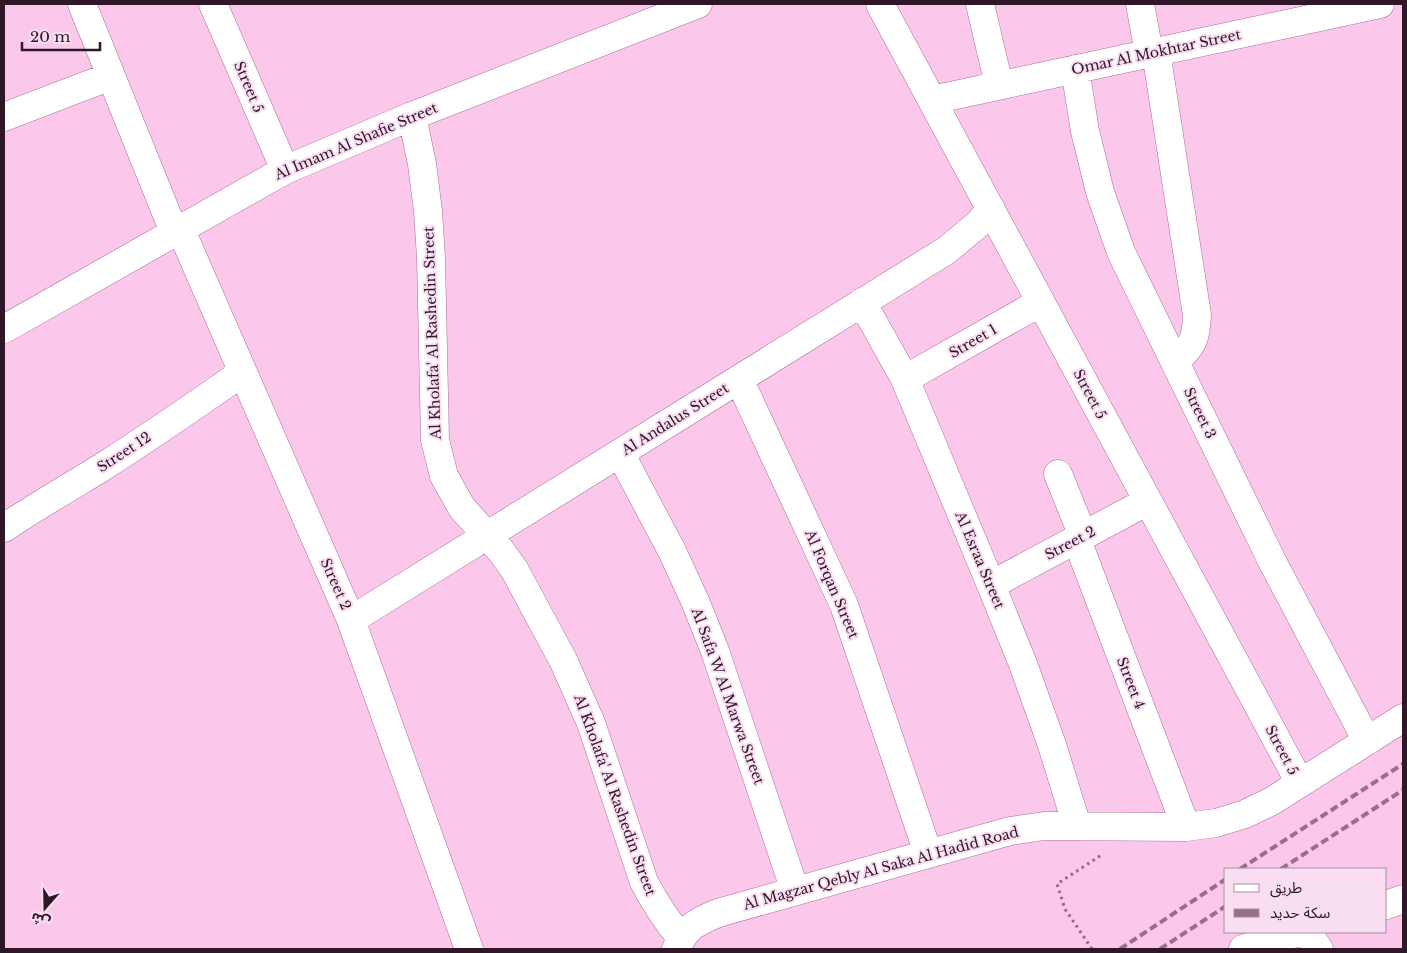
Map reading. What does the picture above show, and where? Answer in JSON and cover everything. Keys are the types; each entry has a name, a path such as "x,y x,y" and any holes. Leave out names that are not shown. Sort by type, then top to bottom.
{"street":[{"name":"Street 2","path":"82,4 177,230 243,372 351,620 469,949"},
{"name":"Street 5","path":"213,4 285,170"},
{"name":"Al Imam Al Shafie Street","path":"4,329 285,170 412,116 698,4"},
{"name":"Street 5","path":"880,4 1300,784"},
{"path":"980,4 999,85"},
{"path":"1140,4 1152,52 1196,315 1196,332 1190,348 1175,362"},
{"name":"Omar Al Mokhtar Street","path":"932,100 1152,52 1281,14 1379,4"},
{"name":"Street 3","path":"1075,69 1085,131 1100,192 1121,252 1272,561 1367,741"},
{"path":"4,117 111,76"},
{"name":"Al Kholafa' Al Rashedin Street","path":"412,116 422,164 428,211 435,440 444,476 462,508 501,551 514,569 563,660 590,722 644,882 679,943"},
{"name":"Al Andalus Street","path":"351,620 947,250 991,209"},
{"name":"Al Esraa Street","path":"862,302 905,379 991,585 1036,700 1077,826"},
{"name":"Street 1","path":"905,379 1041,302"},
{"name":"Street 12","path":"4,528 100,469 243,372"},
{"name":"Al Forqan Street","path":"739,379 844,606 928,854"},
{"name":"Al Safa W Al Marwa Street","path":"620,453 672,551 715,651 795,891"},
{"name":"Street 4","path":"1058,474 1186,826"},
{"name":"Street 2","path":"991,585 1148,501"},
{"name":"Al Magzar Qebly Al Saka Al Hadid Road","path":"679,943 697,922 718,913 1010,831 1044,826 1186,826 1216,823 1245,814 1272,801 1300,784 1403,718"},
{"path":"1387,905 1403,899"},
{"path":"1243,949 1296,933"},
{"path":"1309,933 1319,949"}],"path":[{"path":"1092,949 1065,909 1057,884 1096,858"}],"railway":[{"path":"1242,868 1403,764"},
{"path":"1283,868 1403,790"},
{"path":"1120,949 1224,880"},
{"path":"1160,949 1224,907"}]}
